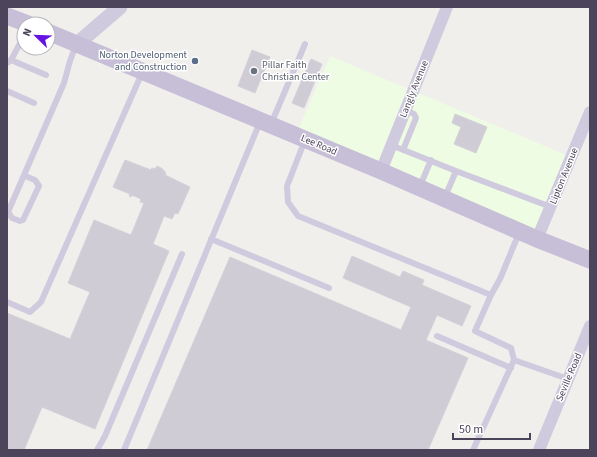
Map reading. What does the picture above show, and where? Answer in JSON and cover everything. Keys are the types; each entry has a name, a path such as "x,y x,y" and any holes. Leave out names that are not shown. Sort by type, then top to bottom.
{"main road":[{"name":"Lee Road","path":"56,35 381,171 520,232 590,260"}],"street":[{"path":"77,44 120,7"},
{"name":"Langly Avenue","path":"381,171 447,7"},
{"name":"Lipton Avenue","path":"537,239 590,112"},
{"name":"Seville Road","path":"539,450 590,326"}],"lane":[{"path":"25,176 35,180 39,186 23,220 20,221 12,218 8,212 25,176 64,83 70,61 77,44"},
{"path":"124,450 211,239 305,44"},
{"path":"16,49 9,61 46,75"},
{"path":"7,302 30,312 41,302 142,71"},
{"path":"7,91 34,103"},
{"path":"403,150 416,118 414,114 405,110"},
{"path":"305,139 287,186 288,202 298,216 491,295"},
{"path":"391,145 551,207"},
{"path":"419,188 431,160"},
{"path":"444,199 456,171"},
{"path":"474,450 514,360 511,348 475,332 491,295 500,280 520,232"},
{"path":"211,239 329,288"},
{"path":"97,450 105,436 182,254"},
{"path":"437,336 511,368"},
{"path":"514,360 568,379"}],"shaded area":[{"path":"330,56 571,157 537,239 296,135"}],"building":[{"name":"Pillar Faith Christian Center","path":"252,50 270,57 255,93 238,86"},
{"path":"311,59 322,64 304,108 292,103"},
{"path":"455,114 487,127 476,153 454,144 461,127 452,123"},
{"path":"125,160 151,170 152,168 155,169 157,166 165,171 165,175 190,187 178,214 175,213 172,219 164,216 153,244 169,251 95,429 42,407 24,450 7,450 7,313 70,339 90,292 68,283 94,220 131,235 144,203 140,202 141,199 132,195 131,197 129,196 130,194 113,187"},
{"path":"352,256 400,277 403,271 424,280 422,285 471,306 462,326 437,315 426,340 468,358 428,450 147,450 230,257 401,330 411,307 343,278"}],"place":[{"name":"Norton Development and Construction","path":"195,61"},
{"name":"Pillar Faith Christian Center","path":"254,71"}]}
